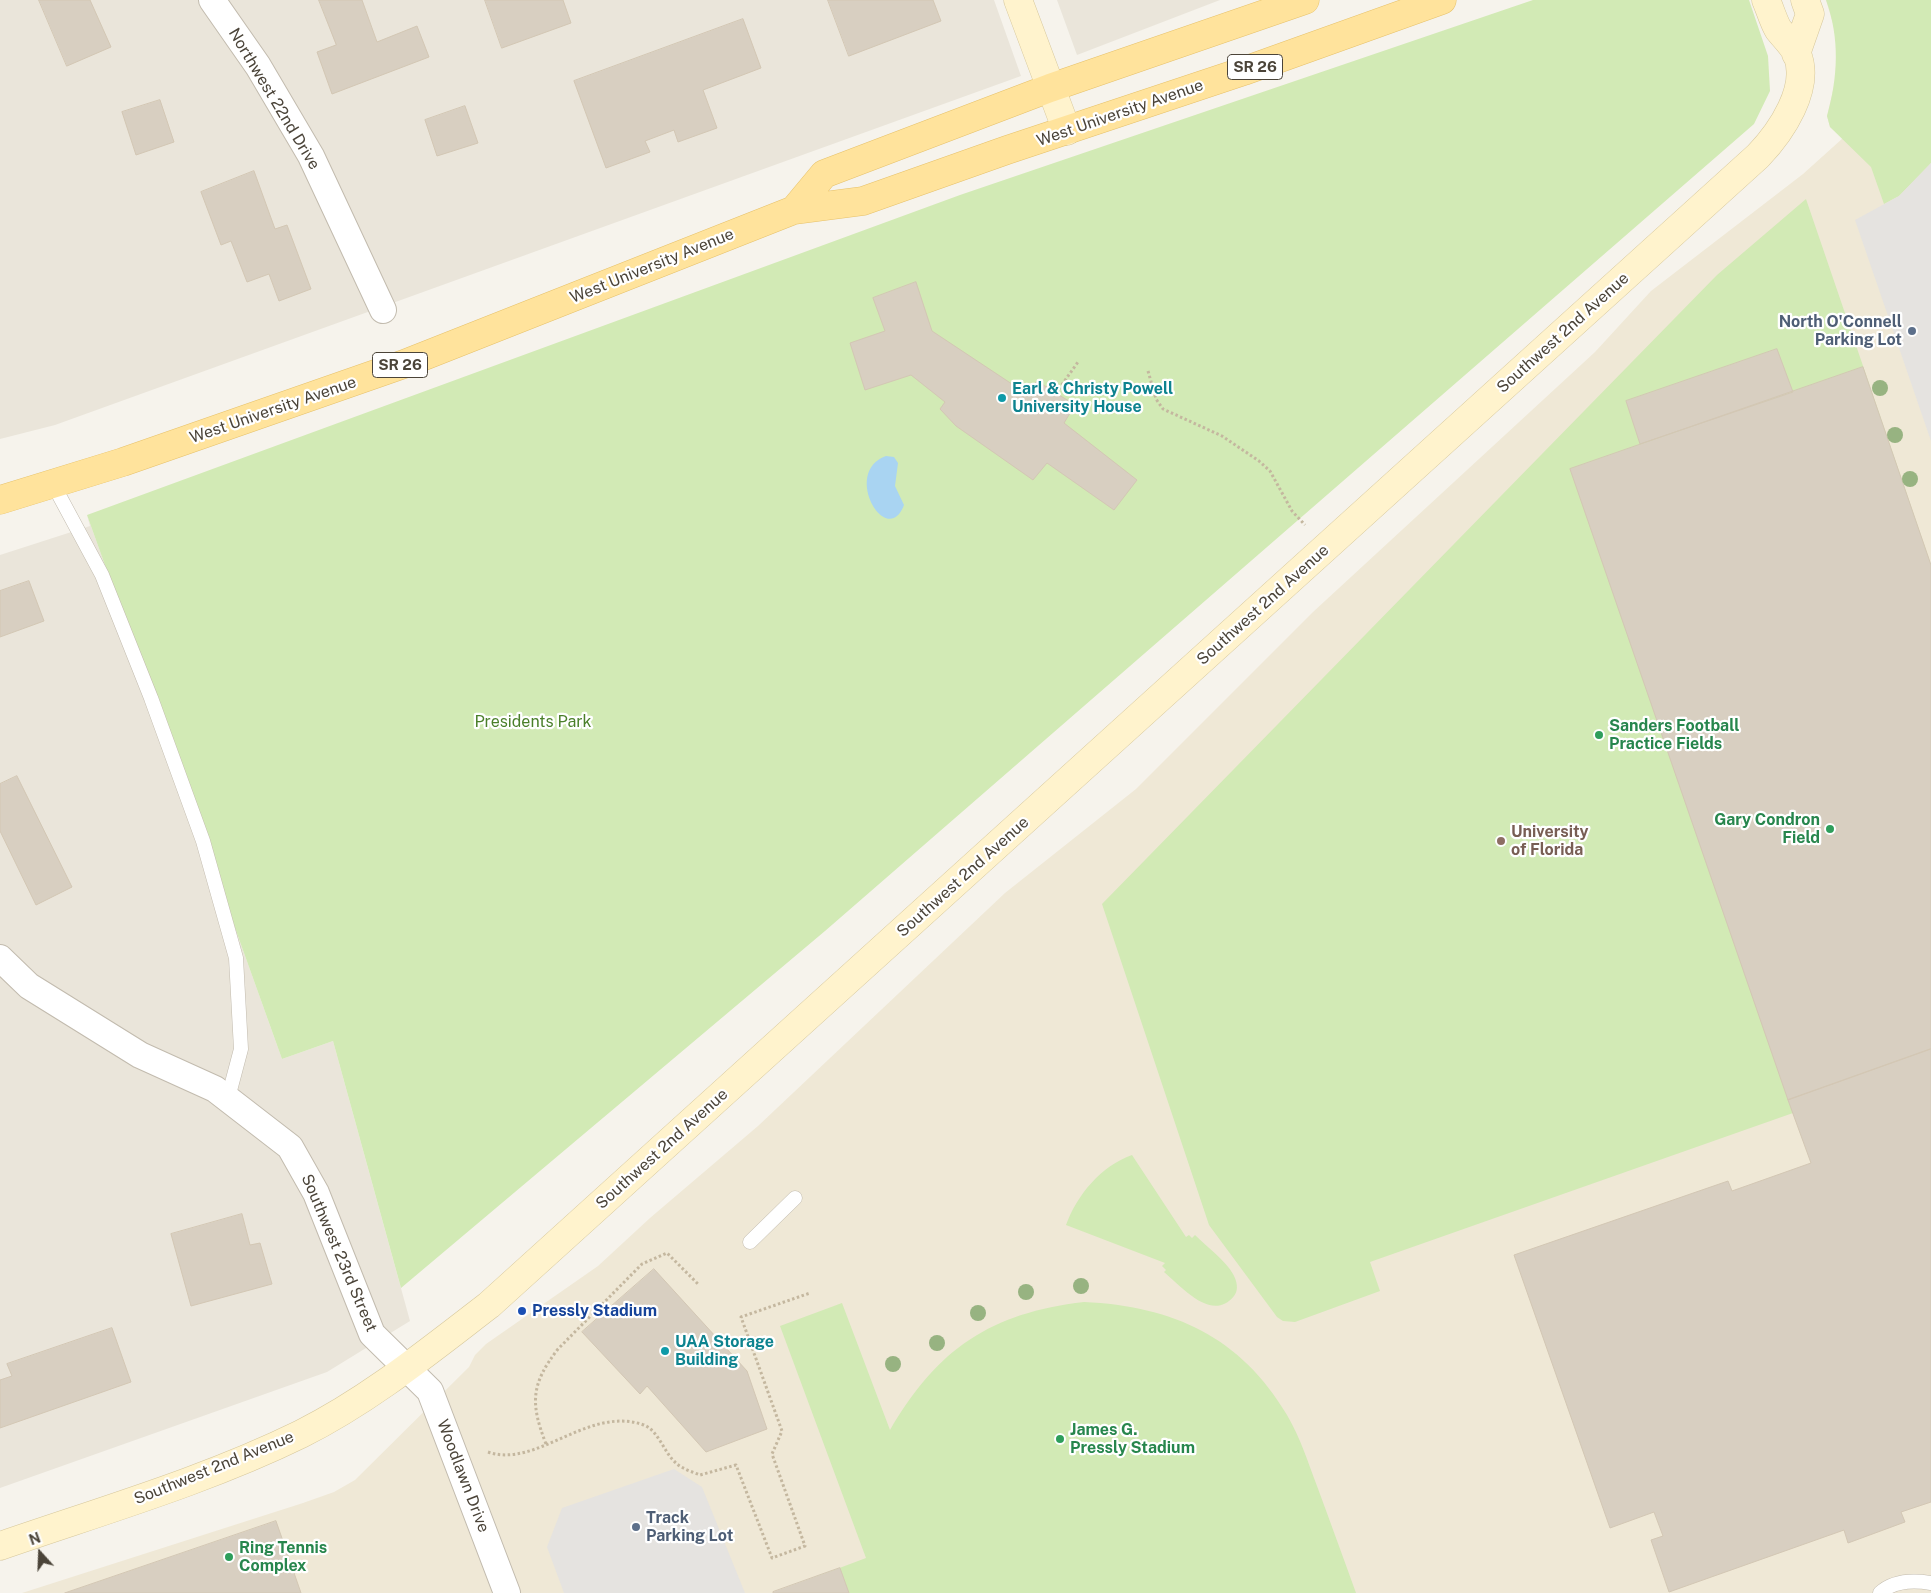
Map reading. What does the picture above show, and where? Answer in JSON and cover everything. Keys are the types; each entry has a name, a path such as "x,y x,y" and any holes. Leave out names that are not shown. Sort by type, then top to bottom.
{"main road":[{"path":"1018,0 1067,131"},
{"name":"West University Avenue","path":"794,210 824,174 1050,88 1305,0"},
{"name":"West University Avenue","path":"0,500 123,462 404,364 794,210 863,201 1442,0"},
{"name":"Southwest 2nd Avenue","path":"1766,0 1776,26 1796,54"},
{"name":"Southwest 2nd Avenue","path":"0,1546 241,1460 302,1433 368,1394 406,1368 489,1305 1758,156 1779,130 1797,93 1799,78 1796,54 1810,14 1805,0"}],"street":[{"name":"Northwest 22nd Drive","path":"212,0 258,66 311,156 383,310"},
{"name":"Southwest 23rd Street","path":"0,958 29,986 140,1055 215,1089 290,1147 316,1193 372,1334 406,1368"},
{"name":"Woodlawn Drive","path":"406,1368 430,1391 507,1593"}],"lane":[{"path":"53,484 102,575 151,698 203,841 236,958 241,1049 228,1098"},
{"path":"750,1242 796,1198"},
{"path":"1880,1593 1897,1583 1914,1581 1931,1584"}],"path":[{"path":"1056,394 1078,362"},
{"path":"1148,371 1156,399 1162,409 1222,436 1259,461 1270,471 1292,512 1308,530"},
{"path":"546,1444 534,1409 535,1394 547,1364 558,1349 642,1264 667,1254 699,1285"},
{"path":"488,1452 499,1456 510,1455 610,1421 630,1421 646,1426 676,1464 700,1475 736,1465 772,1558 805,1546 772,1454 782,1431 742,1317 810,1293"}],"shaded area":[{"path":"0,0 994,0 1021,76 55,425 0,439"},
{"path":"1057,0 1220,0 1077,55"},
{"name":"University of Florida","path":"1826,0 1931,0 1931,1593 22,1593 303,1503 334,1492 355,1480 469,1367 475,1355 486,1344 598,1266 650,1218 758,1126 1005,893 1136,789 1313,612 1595,352 1651,291 1803,174 1843,138 1830,127 1827,116 1835,82 1837,47 1834,27"},
{"name":"North O'Connell Parking Lot","path":"1931,163 1931,441 1855,220 1899,196"},
{"path":"87,515 282,1059 333,1041 410,1321 327,1372 0,1488 0,555 90,526"},
{"name":"Track Parking Lot","path":"674,1469 702,1487 745,1593 564,1593 547,1547 562,1508"}],"green space":[{"name":"Presidents Park","path":"1533,0 1749,0 1768,56 1770,91 1754,124 825,931 401,1288 333,1041 282,1059 87,515 960,195"},
{"path":"1826,0 1931,0 1931,163 1899,196 1884,204 1871,167 1830,127 1827,116 1831,101 1836,58 1834,29"},
{"name":"Sanders Football Practice Fields","path":"1806,199 1931,565 1931,1049 1793,1113 1370,1262 1380,1291 1295,1322 1283,1321 1277,1317 1209,1225 1102,904 1717,275"},
{"path":"1132,1155 1186,1237 1189,1235 1192,1238 1195,1235 1230,1269 1236,1282 1237,1291 1225,1303 1216,1306 1198,1300 1164,1272 1166,1270 1162,1266 1165,1263 1066,1225 1077,1203 1100,1174 1110,1166"},
{"name":"James G. Pressly Stadium","path":"1084,1302 1147,1310 1175,1319 1202,1331 1226,1346 1248,1365 1269,1388 1296,1432 1356,1593 773,1593 866,1558 780,1326 842,1303 890,1430 908,1401 927,1377 948,1356 970,1339 994,1326 1021,1315 1051,1307"}],"water":[{"path":"886,456 894,457 898,463 895,486 904,505 896,516 888,519 879,513 872,503 867,490 867,477 873,465"}],"building":[{"path":"39,0 90,0 111,47 67,66"},
{"path":"319,0 362,0 377,42 417,26 429,57 332,94 317,52 336,45"},
{"path":"485,0 563,0 571,23 502,48"},
{"path":"828,0 933,0 941,21 849,56"},
{"path":"743,19 761,68 703,90 717,128 678,142 674,130 645,141 650,152 606,168 574,81"},
{"path":"160,100 174,142 136,155 122,112"},
{"path":"465,106 478,143 437,156 425,120"},
{"path":"254,171 275,229 287,225 311,289 279,301 269,274 247,282 231,241 221,245 201,192"},
{"name":"Earl & Christy Powell University House","path":"916,282 932,331 1027,394 1037,381 1075,405 1064,423 1137,480 1114,510 1047,463 1033,480 956,426 940,409 945,402 911,375 865,390 850,343 885,331 873,298"},
{"path":"1777,349 1793,392 1640,444 1626,401"},
{"name":"Gary Condron Field","path":"1863,367 1931,565 1931,1049 1788,1100 1570,469"},
{"path":"29,581 44,621 0,637 0,591"},
{"path":"17,776 72,887 36,905 0,831 0,784"},
{"path":"1931,1049 1931,1502 1901,1512 1905,1522 1848,1543 1844,1530 1669,1592 1651,1540 1663,1536 1654,1512 1610,1528 1514,1255 1728,1181 1732,1191 1811,1163 1788,1100"},
{"path":"242,1214 250,1245 260,1243 272,1284 191,1306 171,1234"},
{"name":"UAA Storage Building","path":"654,1269 747,1371 767,1429 706,1452 647,1386 640,1394 582,1332"},
{"path":"112,1328 131,1382 0,1428 0,1380 12,1376 7,1364"},
{"name":"Ring Tennis Complex","path":"276,1521 301,1593 65,1593"},
{"path":"840,1568 849,1593 773,1593 773,1592"}],"place":[{"name":"North O'Connell Parking Lot","path":"1912,331"},
{"name":"Earl & Christy Powell University House","path":"1002,398"},
{"name":"Sanders Football Practice Fields","path":"1599,735"},
{"name":"Gary Condron Field","path":"1830,829"},
{"name":"University of Florida","path":"1501,841"},
{"name":"Pressly Stadium","path":"522,1311"},
{"name":"UAA Storage Building","path":"665,1351"},
{"name":"James G. Pressly Stadium","path":"1060,1439"},
{"name":"Track Parking Lot","path":"636,1527"},
{"name":"Ring Tennis Complex","path":"229,1557"}]}
